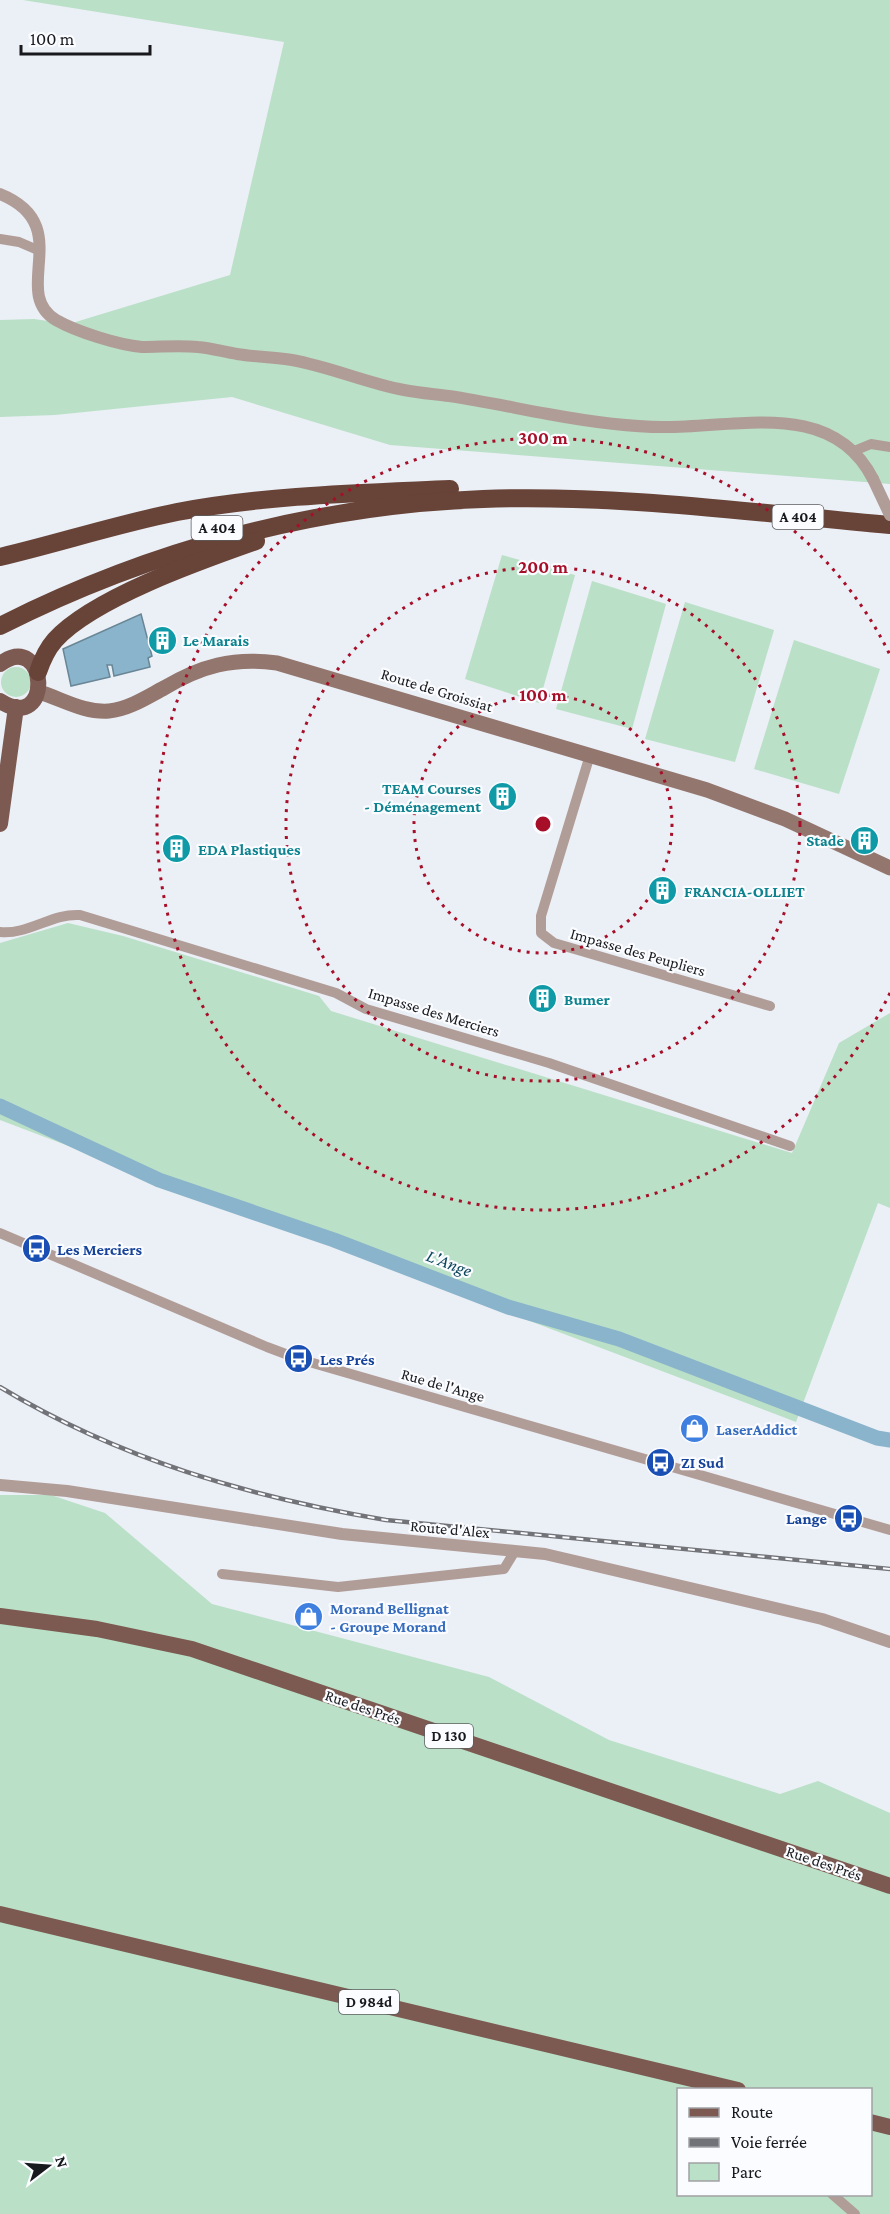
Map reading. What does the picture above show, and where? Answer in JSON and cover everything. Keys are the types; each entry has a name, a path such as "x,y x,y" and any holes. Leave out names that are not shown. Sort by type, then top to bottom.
{"highway":[{"name":"A 404","path":"0,612 123,558 227,526 329,503 447,489 550,487 614,490 890,514"},
{"path":"0,557 155,517 209,507 369,492 447,489"},
{"name":"A 404","path":"0,626 81,588 171,554 272,526 341,513 452,501 552,499 668,505 890,525"},
{"path":"38,672 46,652 62,633 128,593 203,560 341,513"}],"main road":[{"path":"0,701 16,707 31,702 39,692 38,672 23,659 10,658 1,661"},
{"name":"Route de Groissiat","path":"39,692 77,707 108,711 129,706 204,667 234,660 264,661 346,682 747,804 890,868"},
{"path":"0,824 16,707"},
{"name":"Rue des Prés","path":"0,1616 98,1629 192,1649 890,1886"},
{"name":"D 984d","path":"0,1914 730,2088"},
{"path":"872,2122 890,2127"}],"street":[{"path":"0,194 19,204 30,215 38,230 39,296 48,314 64,324 125,345 202,347 240,355 290,360 338,370 404,390 592,422 664,427 769,423 799,425 832,436 854,451 873,479 890,514"},
{"path":"0,239 20,242 40,251"},
{"path":"854,451 871,444 890,447"},
{"name":"Impasse des Peupliers","path":"590,755 541,916 541,933 554,943 770,1006"},
{"name":"Impasse des Merciers","path":"0,932 15,932 67,915 80,915 336,993 366,1009 549,1063 790,1146"},
{"name":"Rue de l'Ange","path":"0,1233 299,1359 890,1530"},
{"name":"Route d'Alex","path":"0,1485 67,1491 342,1534 546,1554 787,1610 890,1642"},
{"path":"222,1574 338,1587 504,1569 515,1551"},
{"path":"834,2196 855,2214"}],"green space":[{"path":"23,0 890,0 890,484 390,445 232,397 55,415 0,417 0,320 34,319 69,324 230,275 284,42"},
{"path":"502,555 575,575 539,703 465,679"},
{"path":"592,581 666,604 632,729 556,709"},
{"path":"685,602 774,630 735,762 645,739"},
{"path":"794,640 880,669 839,794 754,769"},
{"path":"16,667 27,671 31,682 27,693 16,697 5,693 1,682 5,671"},
{"path":"68,923 123,936 319,996 331,1011 792,1153 839,1043 890,1013 890,1208 878,1203 796,1422 0,1120 0,943"},
{"path":"0,1495 51,1495 105,1513 212,1604 489,1677 609,1740 780,1794 818,1781 890,1813 890,2214 0,2214"}],"water":[{"path":"141,614 152,656 148,658 150,667 114,676 112,665 107,665 110,677 71,686 63,649"}],"waterway":[{"name":"L'Ange","path":"0,1106 159,1180 334,1240 508,1307 619,1339 877,1438 890,1440"}],"railway":[{"path":"0,1387 91,1435 139,1455 235,1487 335,1511 386,1520 890,1569"}],"place":[{"name":"Le Marais","path":"162,640"},
{"name":"TEAM Courses - Déménagement","path":"502,797"},
{"name":"Stade","path":"865,840"},
{"name":"EDA Plastiques","path":"177,849"},
{"name":"FRANCIA-OLLIET","path":"663,891"},
{"name":"Bumer","path":"543,999"},
{"name":"Les Merciers","path":"36,1249"},
{"name":"Les Prés","path":"299,1359"},
{"name":"LaserAddict","path":"695,1429"},
{"name":"ZI Sud","path":"660,1462"},
{"name":"Lange","path":"848,1518"},
{"name":"Morand Bellignat - Groupe Morand","path":"309,1617"}]}
